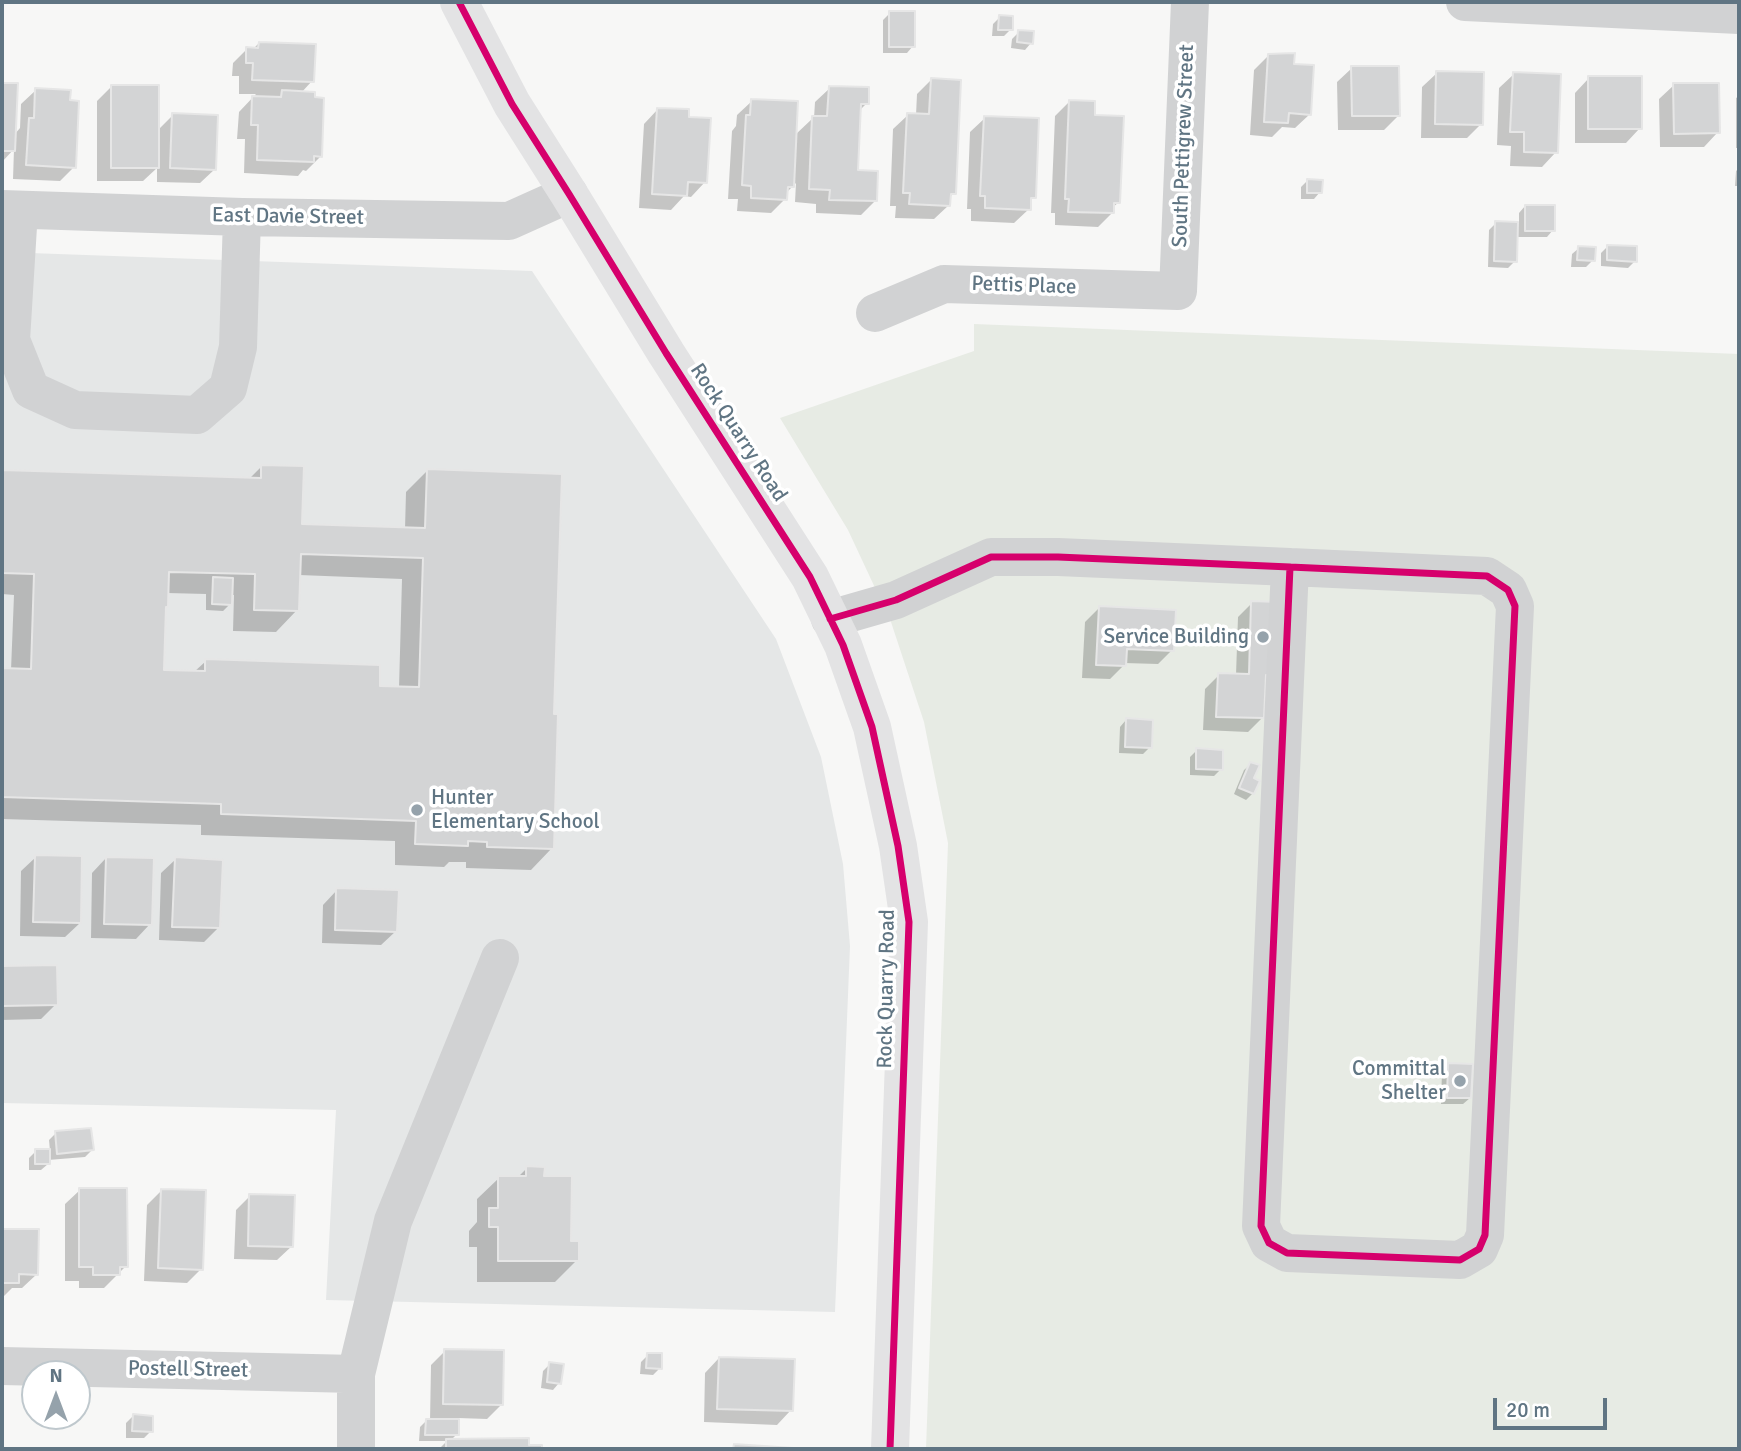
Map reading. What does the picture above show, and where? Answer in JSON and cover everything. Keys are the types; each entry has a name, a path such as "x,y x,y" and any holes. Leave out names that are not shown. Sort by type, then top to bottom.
{"main road":[{"name":"Rock Quarry Road","path":"459,2 512,104 666,353 810,577 843,646 872,727 898,846 908,922 890,1449"}],"street":[{"name":"South Pettigrew Street","path":"1178,291 1190,2"},
{"path":"1465,2 1739,15"},
{"name":"East Davie Street","path":"10,209 242,217 509,221 569,194"},
{"path":"10,209 11,340 31,390 75,410 197,415 228,388 238,347 242,217"},
{"name":"Pettis Place","path":"875,313 944,284 1178,291"},
{"path":"830,620 896,600 991,557 1058,557 1290,567 1488,576 1508,590 1515,606 1485,1235 1479,1249 1460,1260 1287,1253 1269,1243 1261,1226 1290,567"},
{"path":"356,1449 356,1383 393,1221 500,958"},
{"name":"Postell Street","path":"2,1366 356,1383"}],"shaded area":[{"name":"Hunter Elementary School","path":"2,252 532,271 776,639 821,757 843,864 850,946 835,1312 326,1300 336,1110 2,1103"},
{"path":"974,324 1739,354 1739,1449 926,1449 948,843 924,722 891,622 848,530 780,418 974,351"}],"building":[{"path":"889,11 915,11 915,47 889,47"},
{"path":"999,15 1013,16 1013,30 998,30"},
{"path":"1018,30 1034,31 1033,44 1017,42"},
{"path":"259,42 316,44 314,82 252,80 253,63 246,63 246,47 258,48"},
{"path":"1295,53 1294,64 1314,65 1311,115 1289,113 1288,123 1264,122 1268,54"},
{"path":"1351,66 1399,66 1400,116 1352,116"},
{"path":"1436,71 1484,72 1483,125 1435,124"},
{"path":"1513,72 1561,74 1558,153 1524,152 1524,132 1510,132"},
{"path":"1588,76 1642,76 1642,129 1588,129"},
{"path":"931,78 961,80 956,194 951,194 950,206 909,204 910,193 903,193 907,113 929,114"},
{"path":"2,83 18,83 15,151 2,151"},
{"path":"1673,83 1719,83 1720,133 1674,134"},
{"path":"111,85 159,85 159,168 111,168"},
{"path":"829,86 869,87 869,104 861,104 858,170 878,171 877,201 829,200 830,190 809,189 812,116 827,116"},
{"path":"35,88 71,90 70,100 79,101 76,168 26,165 29,118 34,118"},
{"path":"282,90 315,92 315,97 324,98 322,157 314,156 314,162 257,160 258,125 251,125 252,96 281,97"},
{"path":"751,99 798,101 794,187 788,187 787,200 751,198 751,186 742,185 746,115 750,115"},
{"path":"1069,100 1095,101 1095,115 1124,116 1120,203 1114,203 1114,213 1068,212 1069,199 1065,199"},
{"path":"657,108 689,109 689,117 711,118 707,183 688,182 687,196 652,194"},
{"path":"172,113 218,115 216,170 170,168"},
{"path":"984,116 1039,118 1036,198 1031,198 1031,210 985,208 985,196 980,196"},
{"path":"1307,179 1323,180 1322,193 1307,193"},
{"path":"1525,205 1555,205 1555,231 1525,231"},
{"path":"1495,221 1518,222 1517,262 1494,261"},
{"path":"1607,245 1637,246 1637,262 1607,260"},
{"path":"1578,246 1596,247 1595,261 1577,260"},
{"path":"261,465 304,466 302,524 425,528 427,469 562,474 554,714 558,714 554,849 487,847 487,842 468,841 468,846 415,844 416,821 221,814 221,804 2,797 2,668 31,669 34,574 2,573 2,470 261,478","holes":["301,554 423,558 419,687 380,686 380,665 205,659 205,671 164,670 169,572 255,574 254,610 299,611"]},
{"path":"213,577 233,578 232,605 212,604"},
{"name":"Service Building","path":"1251,601 1278,602 1275,677 1266,675 1264,718 1216,717 1218,673 1249,674"},
{"path":"1099,606 1176,610 1174,651 1127,649 1126,666 1096,665"},
{"path":"1126,718 1153,720 1152,748 1125,747"},
{"path":"1196,748 1223,750 1223,770 1196,769"},
{"path":"1250,762 1260,765 1254,778 1260,781 1254,794 1239,788"},
{"path":"35,855 82,856 81,923 33,922"},
{"path":"106,857 154,858 152,925 104,924"},
{"path":"175,857 223,860 220,928 172,927"},
{"path":"336,888 399,890 397,932 335,930"},
{"path":"57,965 58,1005 2,1006 2,966"},
{"name":"Committal Shelter","path":"1448,1063 1473,1064 1471,1098 1447,1098"},
{"path":"91,1128 94,1150 57,1154 55,1131"},
{"path":"35,1149 50,1149 50,1164 35,1164"},
{"path":"526,1166 545,1167 544,1176 572,1176 571,1241 579,1241 579,1261 498,1261 498,1227 489,1227 489,1208 498,1208 498,1176 526,1176"},
{"path":"79,1188 127,1188 128,1267 120,1267 120,1275 93,1275 93,1267 79,1267"},
{"path":"161,1189 206,1190 203,1270 158,1268"},
{"path":"249,1194 295,1195 293,1247 248,1246"},
{"path":"2,1229 39,1229 38,1275 19,1274 19,1283 2,1283"},
{"path":"444,1349 504,1350 503,1405 443,1404"},
{"path":"647,1353 662,1353 662,1369 646,1368"},
{"path":"719,1357 795,1359 793,1411 717,1409"},
{"path":"549,1362 564,1364 561,1384 547,1382"},
{"path":"133,1414 153,1416 153,1432 132,1431"},
{"path":"426,1419 459,1419 459,1435 425,1435"},
{"path":"529,1438 529,1445 542,1445 542,1449 446,1449 446,1439"},
{"path":"734,1444 793,1448 793,1449 733,1449"}],"cycle path":[{"path":"459,2 512,104 666,353 810,577 843,645 872,727 898,846 909,922 890,1449"},
{"path":"830,619 896,600 991,557 1058,557 1290,567 1487,576 1508,590 1515,606 1485,1235 1479,1249 1460,1260 1287,1253 1269,1243 1261,1226 1290,567"}],"place":[{"name":"Service Building","path":"1263,637"},
{"name":"Hunter Elementary School","path":"417,810"},
{"name":"Committal Shelter","path":"1460,1081"}]}
